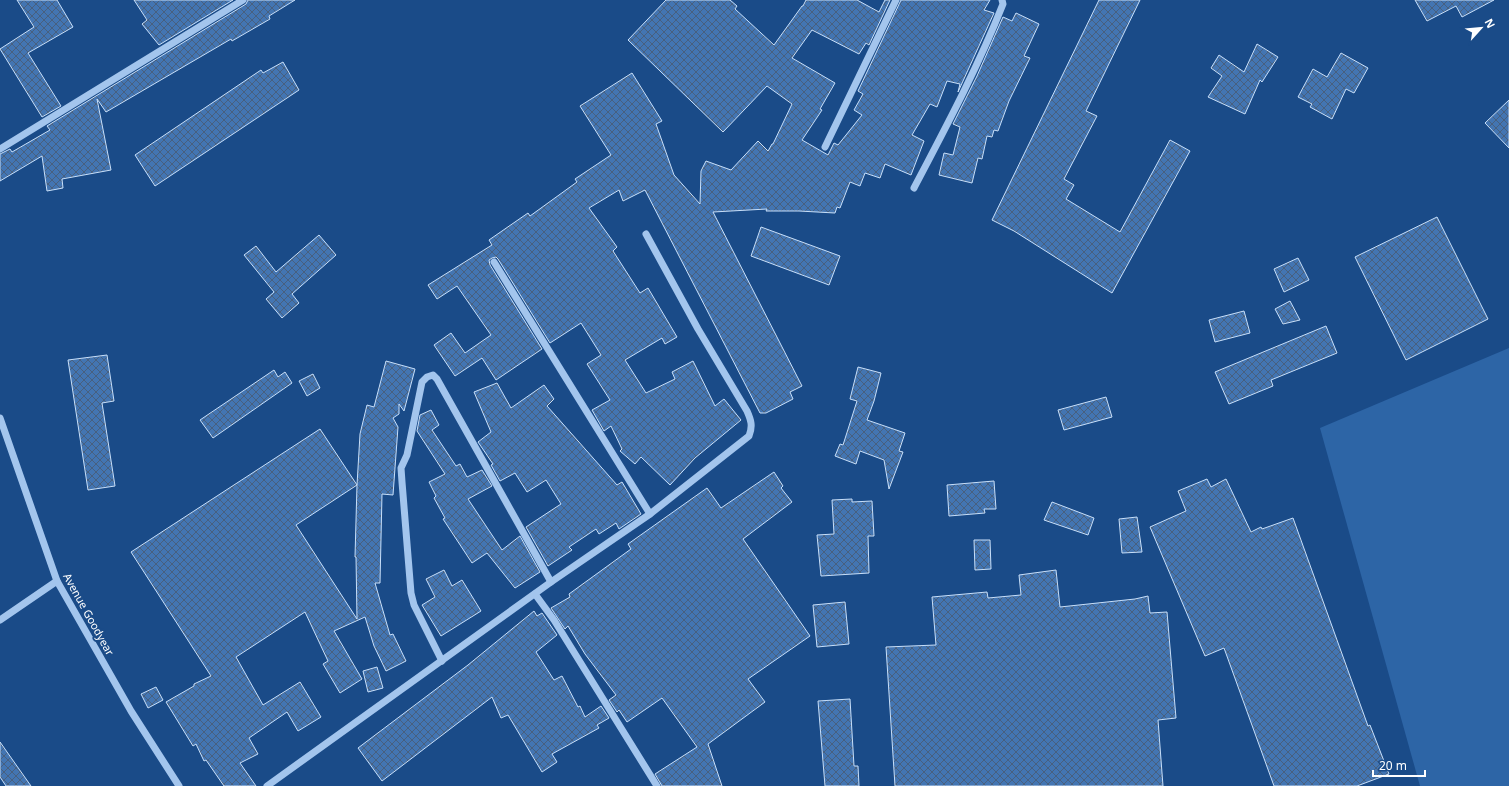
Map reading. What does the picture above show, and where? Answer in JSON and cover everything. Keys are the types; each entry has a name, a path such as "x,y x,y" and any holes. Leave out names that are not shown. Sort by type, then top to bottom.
{"street":[{"path":"0,149 243,0"},
{"path":"825,147 896,0"},
{"path":"914,188 990,38 1003,4 1002,0"},
{"path":"267,786 535,594 650,514 749,436 752,428 751,419 747,411 698,329 646,234"},
{"path":"494,262 650,514"},
{"path":"442,661 414,605 411,593 401,468 407,455 422,382 428,377 433,376 437,379 552,582"},
{"name":"Avenue Goodyear","path":"0,418 57,581 131,711 179,786"},
{"path":"0,620 57,581"},
{"path":"535,594 559,627 657,786"}],"shaded area":[{"path":"1509,348 1509,786 1420,786 1320,428"}],"building":[{"path":"17,0 57,0 73,27 28,53 61,106 42,117 0,49 34,27"},
{"path":"134,0 233,0 159,45 142,24 147,20"},
{"path":"248,0 295,0 269,16 270,19 232,41 231,39 106,112 97,99 111,170 62,179 63,188 47,191 42,156 0,181 0,154 10,149 12,152 50,130 47,126 246,4"},
{"path":"666,0 730,0 737,6 735,9 774,45 806,0 857,0 879,12 885,0 890,0 869,45 866,43 859,54 812,30 792,58 835,83 820,109 822,110 802,140 828,155 834,143 838,145 862,115 854,110 863,94 858,91 901,0 990,0 984,10 994,13 958,92 960,84 947,81 937,107 930,104 912,135 924,141 911,175 885,164 880,178 865,173 860,186 850,182 840,208 837,207 835,213 766,211 767,209 713,212 802,386 790,392 793,399 766,413 760,413 645,190 623,201 619,190 589,208 617,247 613,251 640,293 648,288 677,337 665,344 662,338 625,360 646,393 675,379 672,372 693,361 715,406 724,399 741,420 695,458 670,485 641,457 635,464 620,451 622,449 611,426 604,431 592,410 610,400 587,364 601,355 581,323 550,343 498,259 496,257 492,258 489,260 490,265 542,349 496,380 482,358 455,376 434,345 451,333 465,353 491,335 457,286 437,299 428,285 492,245 489,240 528,213 530,216 577,182 575,179 611,155 580,106 632,73 662,121 656,124 674,175 700,204 701,171 706,161 731,170 758,141 768,151 773,144 792,104 767,86 723,132 628,40"},
{"path":"1099,0 1140,0 1086,111 1097,116 1064,179 1074,185 1066,199 1120,232 1170,140 1190,151 1112,293 1014,231 992,220"},
{"path":"1415,0 1494,0 1462,17 1456,6 1427,21"},
{"path":"1016,13 1039,24 1024,56 1030,58 1009,101 998,131 994,130 992,137 987,136 982,159 978,158 972,183 939,175 944,153 953,155 960,127 953,124 977,76 1003,17 1012,21"},
{"path":"1257,44 1278,57 1262,82 1260,80 1245,114 1208,97 1222,76 1211,68 1219,55 1244,72"},
{"path":"1341,53 1368,68 1354,93 1346,89 1332,119 1310,107 1312,104 1298,97 1313,69 1327,77"},
{"path":"283,62 299,90 155,186 135,155 261,70 263,73"},
{"path":"1509,100 1509,148 1485,123"},
{"path":"1437,217 1488,319 1406,360 1355,257"},
{"path":"761,227 840,256 829,285 751,256"},
{"path":"319,235 336,255 292,294 299,303 282,318 266,299 274,292 244,255 256,246 276,272"},
{"path":"1298,258 1309,280 1284,292 1274,269"},
{"path":"1290,301 1300,320 1283,324 1275,309"},
{"path":"1244,311 1250,333 1215,342 1209,320"},
{"path":"1326,326 1337,353 1271,380 1273,386 1229,404 1215,372"},
{"path":"107,355 114,401 102,403 115,486 88,490 68,360"},
{"path":"386,361 415,369 404,411 399,404 399,414 393,418 398,427 393,495 382,494 380,583 375,583 390,635 393,634 406,661 386,671 374,646 365,617 334,631 362,679 340,693 323,664 328,661 305,612 236,657 263,705 300,682 321,717 298,731 287,712 249,738 258,754 240,763 256,786 224,786 206,760 204,761 196,744 193,746 166,702 194,686 194,684 211,676 131,552 320,429 357,485 360,434 367,405 374,407","holes":["357,485 355,557 357,619 296,525"]},
{"path":"858,367 881,373 874,401 867,420 905,433 899,451 903,452 889,489 884,460 860,451 856,464 835,456 840,444 843,445 857,401 850,399"},
{"path":"274,370 278,377 285,372 292,383 213,438 200,420"},
{"path":"313,374 320,388 307,396 299,381"},
{"path":"497,383 511,408 544,385 554,399 547,406 617,485 622,482 641,514 619,529 616,523 599,534 596,529 569,547 572,550 548,566 526,527 561,504 546,480 527,492 515,473 500,481 491,465 493,464 478,442 491,432 474,392"},
{"path":"1106,397 1112,417 1064,430 1058,410"},
{"path":"431,410 439,425 432,430 456,466 460,464 467,477 482,470 492,486 468,499 502,550 520,536 540,572 515,588 487,553 472,563 443,519 445,518 434,498 436,496 429,482 445,474 417,431 420,415"},
{"path":"774,472 783,486 781,488 792,502 743,539 810,636 748,679 765,702 708,744 722,786 662,786 655,774 697,747 662,698 627,722 619,710 617,712 609,700 616,695 585,654 568,626 565,629 551,608 570,597 569,594 631,549 628,544 707,488 721,508"},
{"path":"1207,479 1211,487 1226,479 1251,532 1261,527 1262,529 1293,518 1368,726 1370,725 1389,774 1357,786 1274,786 1224,648 1205,656 1150,527 1186,511 1178,491"},
{"path":"994,481 996,509 984,509 985,513 949,516 947,485"},
{"path":"852,499 852,502 872,501 874,536 868,536 869,573 821,576 817,535 834,534 832,500"},
{"path":"1052,502 1094,518 1088,535 1044,520"},
{"path":"1137,517 1142,552 1122,553 1119,519"},
{"path":"974,540 990,540 991,569 975,570"},
{"path":"444,570 452,586 462,580 481,611 441,636 422,605 435,597 426,579"},
{"path":"1056,570 1060,607 1135,599 1148,596 1150,613 1167,612 1176,718 1158,720 1163,786 895,786 886,647 936,645 932,597 987,592 988,598 1021,595 1019,575"},
{"path":"845,602 849,644 817,647 813,605"},
{"path":"534,611 537,616 542,613 557,635 536,652 554,680 562,676 578,707 580,706 585,717 601,706 609,718 597,725 599,728 552,754 557,762 542,772 508,715 501,718 492,697 382,781 358,748 468,665"},
{"path":"377,667 383,688 368,692 363,671"},
{"path":"156,687 163,700 148,708 141,694"},
{"path":"850,699 854,766 858,766 859,786 825,786 818,701"},
{"path":"0,742 31,786 6,786 0,777"}]}
